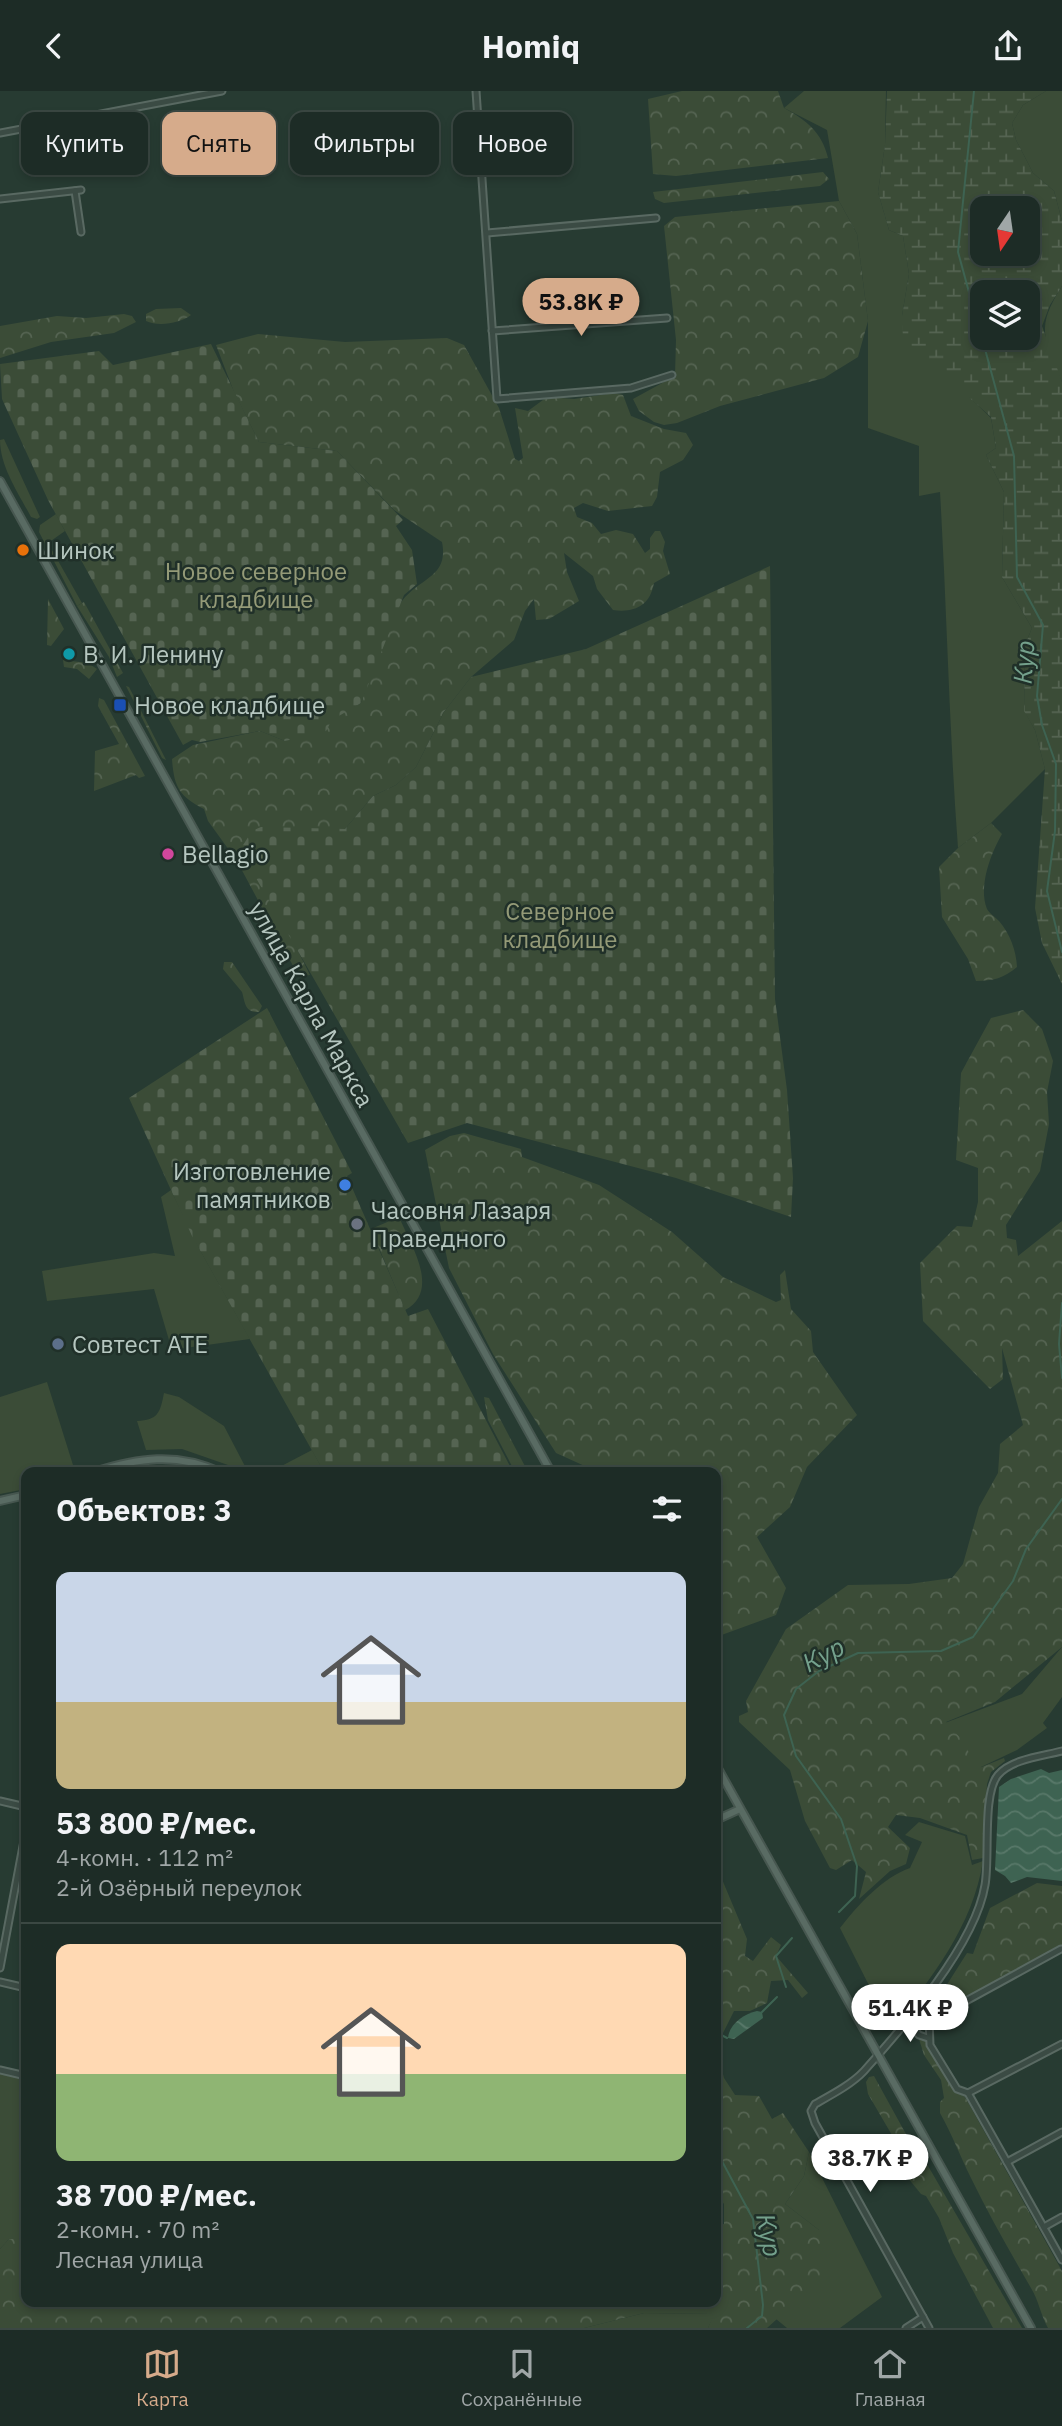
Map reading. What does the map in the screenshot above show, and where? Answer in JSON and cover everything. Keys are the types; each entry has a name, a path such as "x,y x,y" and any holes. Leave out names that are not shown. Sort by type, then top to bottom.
{"main road":[{"name":"улица Карла Маркса","path":"0,481 548,1467"},
{"path":"109,1467 127,1461 162,1457 190,1461 206,1467"},
{"path":"0,1501 21,1496"},
{"path":"721,1775 1031,2328"},
{"path":"721,1818 740,1809"}],"street":[{"path":"0,133 222,91"},
{"path":"477,91 496,399 631,388 672,375"},
{"path":"0,199 78,190 81,232"},
{"path":"487,233 656,218"},
{"path":"492,331 667,318"},
{"path":"929,2328 813,2117 815,2104 863,2072 877,2053 918,2010 960,1944 985,1889 992,1785 1007,1767 1062,1751"},
{"path":"0,1801 21,1806"},
{"path":"0,1968 21,1857"},
{"path":"929,2018 944,2013 1061,1949"},
{"path":"0,1982 21,1987"},
{"path":"918,2010 929,2018"},
{"path":"929,2018 928,2038 957,2089 968,2093 1062,2260"},
{"path":"908,2022 919,2035 928,2038"},
{"path":"968,2093 1062,2044"},
{"path":"0,2070 21,2075"},
{"path":"1007,2162 1062,2132"},
{"path":"1044,2227 1062,2217"},
{"path":"906,2328 923,2317"}],"green space":[{"path":"682,91 778,91 784,108 806,122 817,134 828,158 676,176 653,174 648,99"},
{"path":"804,91 886,91 885,145 878,192 889,230 903,236 909,274 902,316 957,385 991,418 996,448 986,455 1004,492 1002,577 1032,628 1025,645 1024,710 1035,730 1045,769 991,823 958,848 940,492 919,496 919,446 868,428 868,321 857,234 839,201 827,130 784,108"},
{"path":"887,91 1046,91 1023,105 1012,123 1016,140 1033,173 1054,191 1062,221 1062,286 1050,305 1042,326 1062,382 1062,984 1042,943 1035,908 1045,769 1035,730 1024,711 1025,645 1032,628 1002,577 1004,492 986,455 996,448 991,417 903,339 902,316 909,274 903,236 889,230 878,192 885,145"},
{"path":"1046,91 1062,91 1062,221 1054,191 1033,173 1016,140 1012,123 1023,105"},
{"path":"823,172 829,179 820,186 664,203 655,199 653,192"},
{"path":"839,201 857,234 868,321 858,357 824,378 720,406 677,423 664,425 654,422 639,411 633,399 675,376 676,340 664,226 675,217"},
{"path":"1062,286 1062,382 1047,343 1045,323"},
{"path":"181,308 191,315 169,323 146,321 146,314 156,309"},
{"path":"124,314 132,316 136,322 114,333 51,342 0,358 0,326 57,316 86,318"},
{"path":"258,334 345,342 447,338 464,345 499,408 515,459 519,461 523,458 515,408 528,411 547,397 574,399 614,393 623,395 631,416 664,429 686,433 693,445 683,460 660,472 657,497 652,506 608,511 583,503 574,508 577,517 592,523 601,534 616,530 633,534 645,553 650,549 650,538 655,531 660,531 665,542 663,551 670,574 654,583 645,602 634,609 613,610 597,589 593,576 564,553 567,572 579,601 549,619 536,620 534,599 525,611 514,640 471,677 444,712 416,767 396,785 373,796 345,829 306,830 295,945 310,975 299,977 237,861 208,821 204,809 179,790 172,759 193,745 260,731 285,741 361,703 396,610 409,593 432,576 441,563 443,554 442,542 394,510 337,451 259,442 234,392 216,345"},
{"name":"Новое северное кладбище","path":"211,344 259,442 337,451 403,520 396,526 412,550 417,584 404,595 361,703 332,720 326,731 285,741 260,731 200,742 192,740 183,745 48,500 2,399 0,364 99,351 113,365"},
{"path":"4,439 40,517 37,519 31,517 7,470 0,440"},
{"path":"56,514 65,531 48,543 82,603 77,606 39,532 40,525"},
{"name":"Северное кладбище","path":"770,566 775,999 787,1090 793,1178 791,1217 676,1178 467,1123 408,1143 240,850 252,831 261,827 345,829 373,796 396,785 416,767 444,712 471,677 586,649"},
{"path":"48,599 64,629 51,646 47,645"},
{"path":"84,602 123,673 117,677 109,657 77,606"},
{"path":"63,660 88,663 97,669 89,679 77,669 64,667"},
{"path":"126,686 129,687 166,760 162,758"},
{"path":"99,698 104,700 145,776 139,778 136,775 94,791 95,751 119,744 98,706"},
{"path":"991,823 1002,834 987,870 985,900 988,911 999,921 1009,937 1017,967 998,978 976,981 968,959 942,917 939,867 958,848"},
{"path":"224,962 232,962 262,1006 259,1012 250,1011 242,992 223,969"},
{"path":"267,1008 352,1173 347,1176 408,1316 428,1309 510,1467 321,1467 192,1236 129,1098"},
{"path":"1023,1010 1042,1029 1053,1061 1047,1092 1049,1124 1040,1171 1006,1225 1007,1238 1016,1240 1018,1256 1062,1221 1062,1647 995,1702 946,1722 966,1744 974,1770 1004,1758 1005,1761 991,1772 987,1784 983,1858 972,1860 967,1835 920,1818 896,1815 888,1827 910,1848 906,1864 890,1871 859,1899 866,1872 852,1860 836,1870 830,1868 805,1821 790,1770 739,1722 739,1716 748,1712 746,1701 786,1629 848,1585 909,1584 952,1578 963,1564 979,1507 998,1473 1000,1444 1023,1425 1002,1348 1003,1379 990,1389 923,1321 920,1263 957,1226 972,1227 978,1202 978,1168 956,1160 961,1073 991,1018"},
{"path":"464,1133 521,1149 522,1157 599,1185 672,1232 723,1277 776,1302 781,1300 780,1275 785,1270 791,1309 811,1331 813,1352 857,1415 807,1467 790,1507 757,1537 786,1588 776,1615 721,1635 721,1467 587,1467 556,1453 493,1354 449,1268 425,1150 450,1136"},
{"path":"171,1190 200,1250 250,1339 178,1349 171,1347 154,1289 47,1301 42,1271 154,1253 175,1256 161,1197"},
{"path":"399,1217 416,1254 422,1280 416,1302 405,1310 371,1229"},
{"path":"47,1382 72,1467 21,1467 21,1490 0,1494 0,1397"},
{"path":"164,1393 179,1397 224,1426 245,1467 234,1467 182,1449 146,1450 137,1421 154,1417 161,1406"},
{"path":"484,1397 489,1398 525,1467 512,1467 488,1420"},
{"path":"312,1450 321,1467 280,1467"},
{"path":"1062,1647 1062,1697 1043,1723 1047,1728 1017,1750 981,1767 973,1801 934,1727 1022,1694"},
{"path":"919,1822 965,1836 972,1865 983,1861 978,1885 960,1930 935,1971 891,2029 840,1928 880,1885 910,1868 922,1842 905,1835"},
{"path":"721,1877 747,1939 745,1956 753,1961 771,1937 781,1945 776,1956 808,1993 802,1998 788,1980 771,1981 767,2003 750,2011 734,2011 721,2037"},
{"path":"1037,1883 1062,1886 1062,1946 932,2018 934,2005 967,1953 973,1954 990,1908"},
{"path":"919,2039 928,2041 956,2092 965,2097 1062,2271 1062,2328 1048,2328 1034,2293 971,2178 940,2113 940,2102 944,2098 941,2080 924,2055"},
{"path":"721,2067 724,2078 735,2095 759,2096 772,2119 783,2113 809,2152 804,2176 785,2204 819,2230 827,2274 767,2328 708,2328 714,2314 644,2313 584,2328 0,2328 0,2249 9,2239 21,2239 21,2307 721,2307 721,2226 724,2224 724,2204 721,2200"},
{"path":"0,2073 21,2077 21,2239 9,2239 0,2249"},
{"path":"874,2076 918,2156 924,2159 1022,2328 993,2328 953,2253 939,2218 926,2196 921,2194 908,2178 910,2166 868,2094 866,2082 869,2077"},
{"path":"809,2152 882,2297 840,2328 787,2328 776,2319 798,2298 819,2230 785,2204 804,2176"},
{"path":"644,2313 715,2314 708,2328 584,2328"}],"water":[{"path":"1041,1769 1049,1773 1062,1770 1062,1881 1027,1877 1011,1883 995,1870 999,1787 1011,1779"},
{"path":"757,2011 762,2012 763,2018 734,2039 728,2038 731,2028 738,2020"}],"waterway":[{"name":"Кур","path":"970,296 958,252 974,91"},
{"name":"Кур","path":"985,350 1014,456 1017,577 1043,625 1037,696 1042,725 1056,764 1055,831 1047,891 1062,952"},
{"name":"Кур","path":"1062,1303 1059,1344 1062,1378"},
{"name":"Кур","path":"839,1912 855,1896 857,1866 841,1819 796,1756 784,1715 796,1689 819,1671 858,1653 941,1651 973,1637 1013,1581 1026,1549 1062,1499"},
{"path":"786,1987 776,1956 792,1938"},
{"name":"Кур","path":"762,2012 777,1997"},
{"name":"Кур","path":"721,2035 727,2038"},
{"name":"Кур","path":"721,2159 753,2219 763,2305 762,2316 747,2328"}],"place":[{"name":"Шинок","path":"23,550"},
{"name":"В. И. Ленину","path":"69,654"},
{"name":"Новое кладбище","path":"120,705"},
{"name":"Bellagio","path":"168,854"},
{"name":"Изготовление памятников","path":"345,1185"},
{"name":"Часовня Лазаря Праведного","path":"357,1224"},
{"name":"Совтест АТЕ","path":"58,1344"}]}
